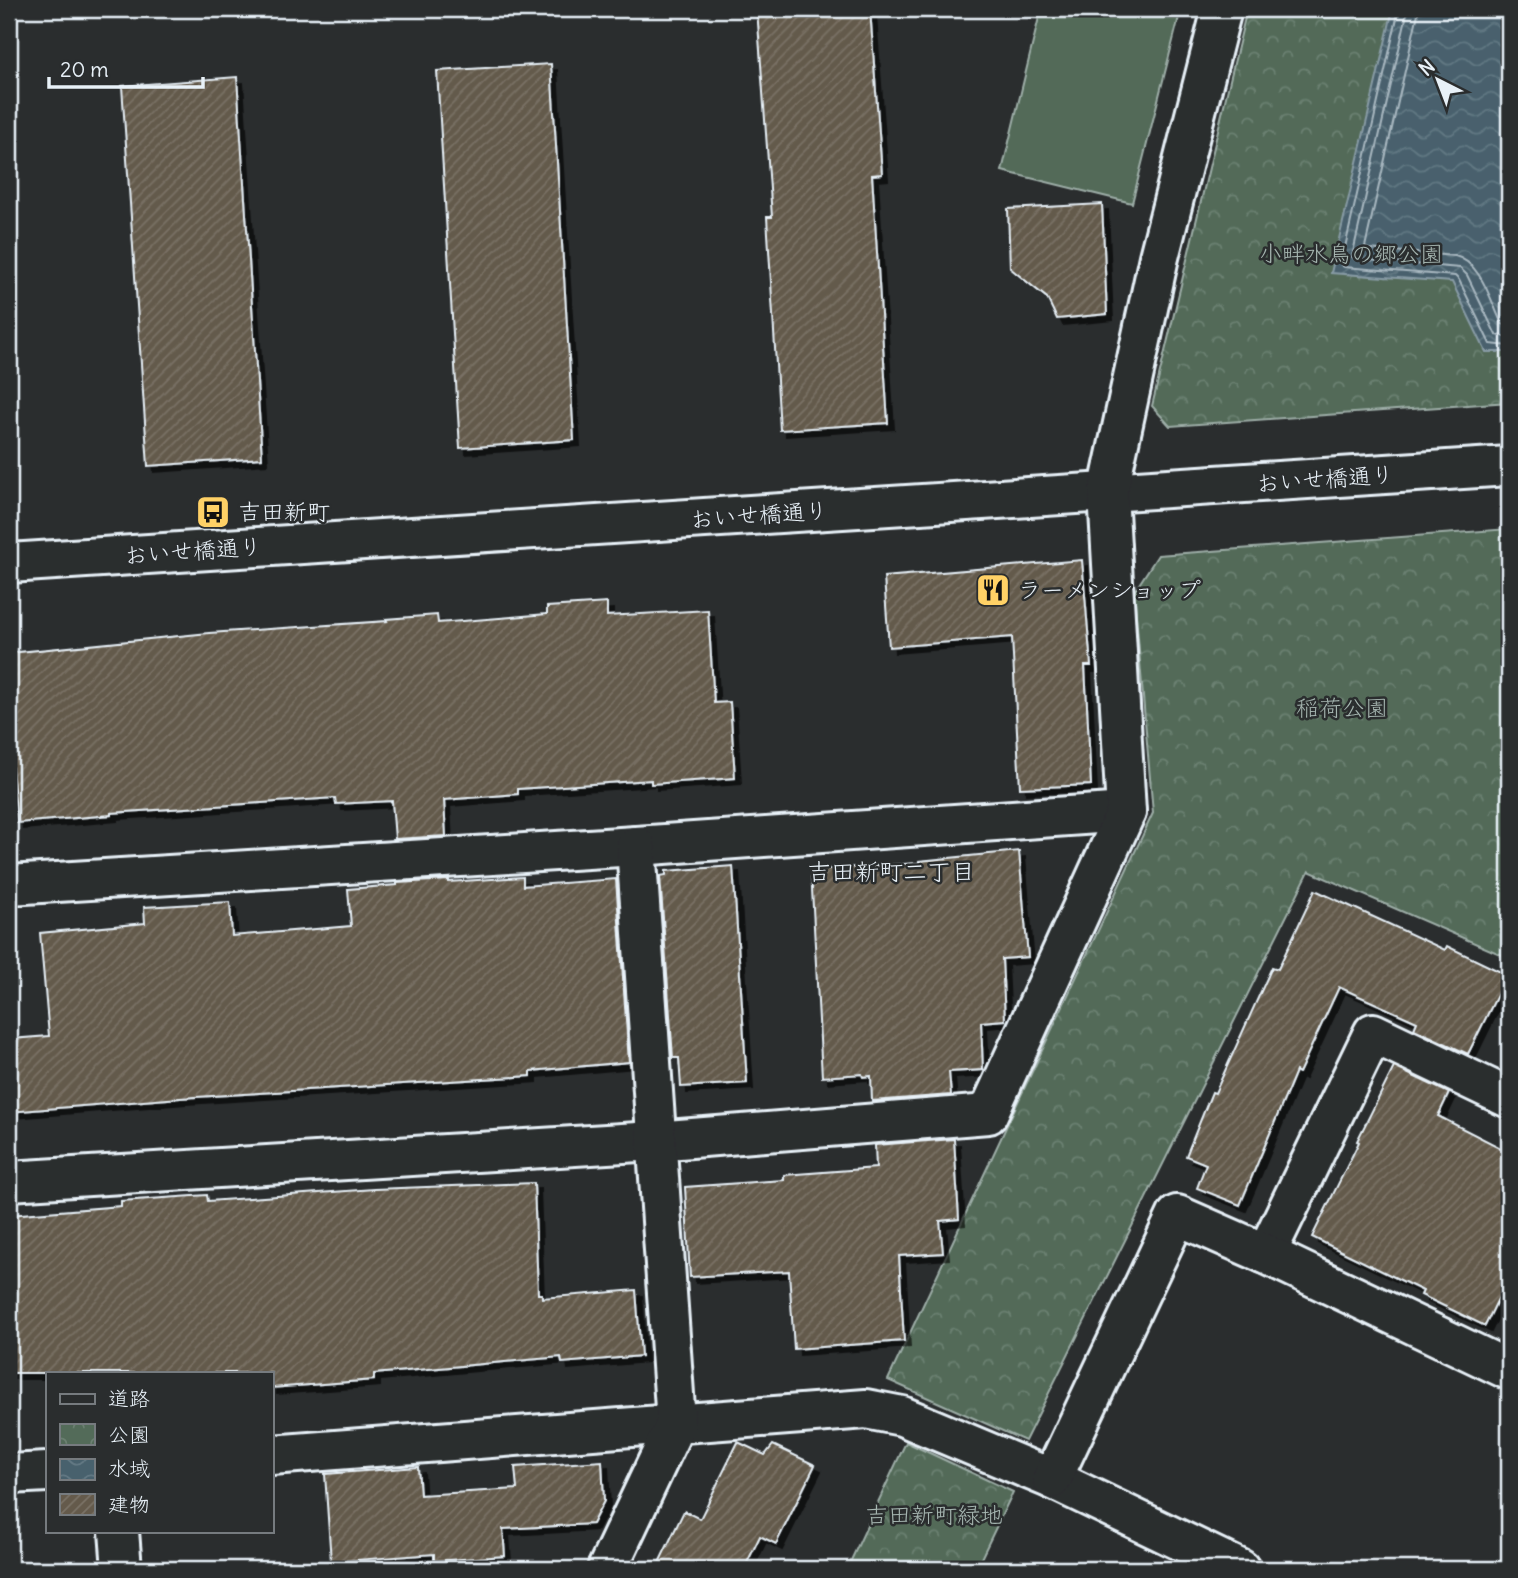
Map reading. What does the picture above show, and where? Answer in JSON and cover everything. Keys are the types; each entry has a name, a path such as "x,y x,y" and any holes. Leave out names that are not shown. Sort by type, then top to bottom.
{"street":[{"path":"9,1181 655,1141 988,1114 1126,812 1108,493 1158,257 1223,9"},
{"name":"おいせ橋通り","path":"9,563 1509,466"},
{"path":"9,885 1126,812"},
{"path":"607,1569 676,1423 636,846"},
{"path":"1266,1254 1373,1033 1509,1098"},
{"path":"1052,1479 1177,1215 1266,1254 1509,1370"},
{"path":"273,1455 866,1409 902,1416 1052,1479 1240,1569"},
{"path":"9,1474 46,1472"},
{"path":"119,1532 122,1569"}],"green space":[{"path":"1041,9 1181,9 1132,203 1002,171"},
{"name":"小畔水鳥の郷公園","path":"1247,9 1509,9 1509,402 1170,426 1152,406"},
{"name":"稲荷公園","path":"1509,529 1509,958 1309,871 1025,1441 888,1380 1153,813 1134,592 1158,555"},
{"name":"吉田新町緑地","path":"906,1442 1013,1492 976,1569 847,1569"}],"water":[{"path":"1393,9 1509,9 1509,352 1486,352 1452,282 1331,273"}],"building":[{"path":"757,9 870,9 882,174 872,175 888,423 780,430 767,217 772,217"},
{"path":"551,64 574,440 460,448 437,71"},
{"path":"237,77 262,458 148,466 122,86"},
{"path":"1102,204 1107,314 1057,319 1047,298 1010,268 1008,209"},
{"path":"1082,560 1091,666 1085,666 1091,785 1020,788 1012,637 889,647 884,577"},
{"path":"607,603 607,616 708,610 714,703 730,702 735,778 651,784 651,780 518,789 518,794 444,800 446,836 395,839 392,801 336,804 335,798 111,813 17,823 11,755 15,754 9,653 209,633 437,615 438,623 547,614 547,607"},
{"path":"1019,851 1028,957 1002,959 1005,1020 981,1022 983,1070 949,1072 951,1095 872,1101 871,1076 863,1077 862,1074 822,1077 811,870 919,863"},
{"path":"733,866 747,1083 681,1087 679,1058 673,1058 660,876 666,875 666,871"},
{"path":"523,877 523,886 616,879 629,1062 531,1071 531,1076 180,1098 9,1112 9,1060 13,1060 11,1039 49,1036 40,933 145,923 144,907 230,902 232,936 351,926 348,889 397,883"},
{"path":"1315,890 1445,950 1447,946 1507,975 1468,1054 1414,1029 1417,1022 1339,987 1299,1073 1296,1071 1240,1205 1197,1188 1206,1164 1186,1156 1212,1092 1215,1093 1272,967 1278,969"},
{"path":"1394,1067 1449,1093 1438,1116 1509,1152 1509,1276 1485,1326 1421,1295 1423,1291 1312,1237"},
{"path":"954,1139 959,1219 940,1221 943,1253 899,1256 904,1341 794,1349 789,1271 690,1277 685,1187 784,1180 784,1175 876,1168 875,1145"},
{"path":"534,1183 538,1294 542,1294 542,1298 636,1290 641,1356 562,1363 561,1357 374,1374 374,1380 273,1388 273,1372 9,1373 9,1215 121,1206 121,1201 207,1195 208,1201 374,1189"},
{"path":"738,1442 765,1455 773,1445 815,1465 776,1544 760,1536 744,1569 656,1569 684,1511 700,1519"},
{"path":"602,1461 604,1501 592,1524 503,1529 505,1556 434,1561 434,1554 331,1562 325,1474 418,1467 420,1495 517,1489 515,1467"}],"place":[{"name":"吉田新町","path":"213,512"},
{"name":"ラーメンショップ","path":"993,590"}],"district":[{"name":"吉田新町二丁目","path":"891,872"}]}
